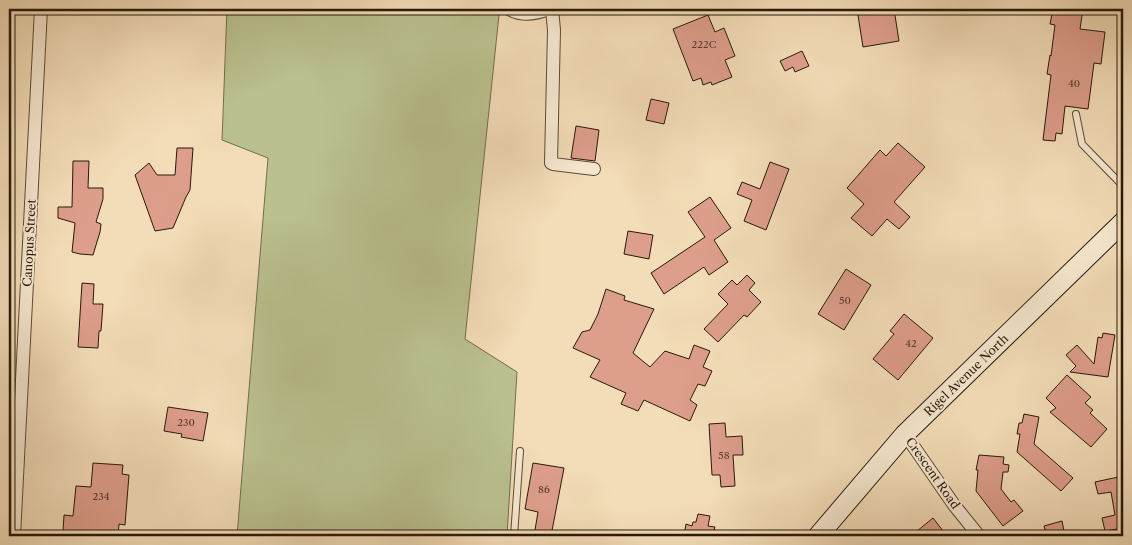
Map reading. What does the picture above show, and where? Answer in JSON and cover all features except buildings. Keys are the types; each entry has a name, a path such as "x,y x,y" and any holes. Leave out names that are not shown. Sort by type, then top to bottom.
{"main road":[{"name":"Rigel Avenue North","path":"818,536 908,440 1123,222"},
{"name":"Rigel Avenue North","path":"833,536 908,440 1123,234"}],"street":[{"name":"Canopus Street","path":"14,536 41,9"},
{"path":"509,9 523,14 551,9 554,30 551,162 553,164 594,169"},
{"name":"Crescent Road","path":"908,440 979,536"}],"lane":[{"path":"1076,114 1082,144 1123,186"},
{"path":"514,536 520,451"}],"green space":[{"path":"227,9 495,9 499,15 465,339 517,372 507,536 237,536 268,158 222,140"}]}
